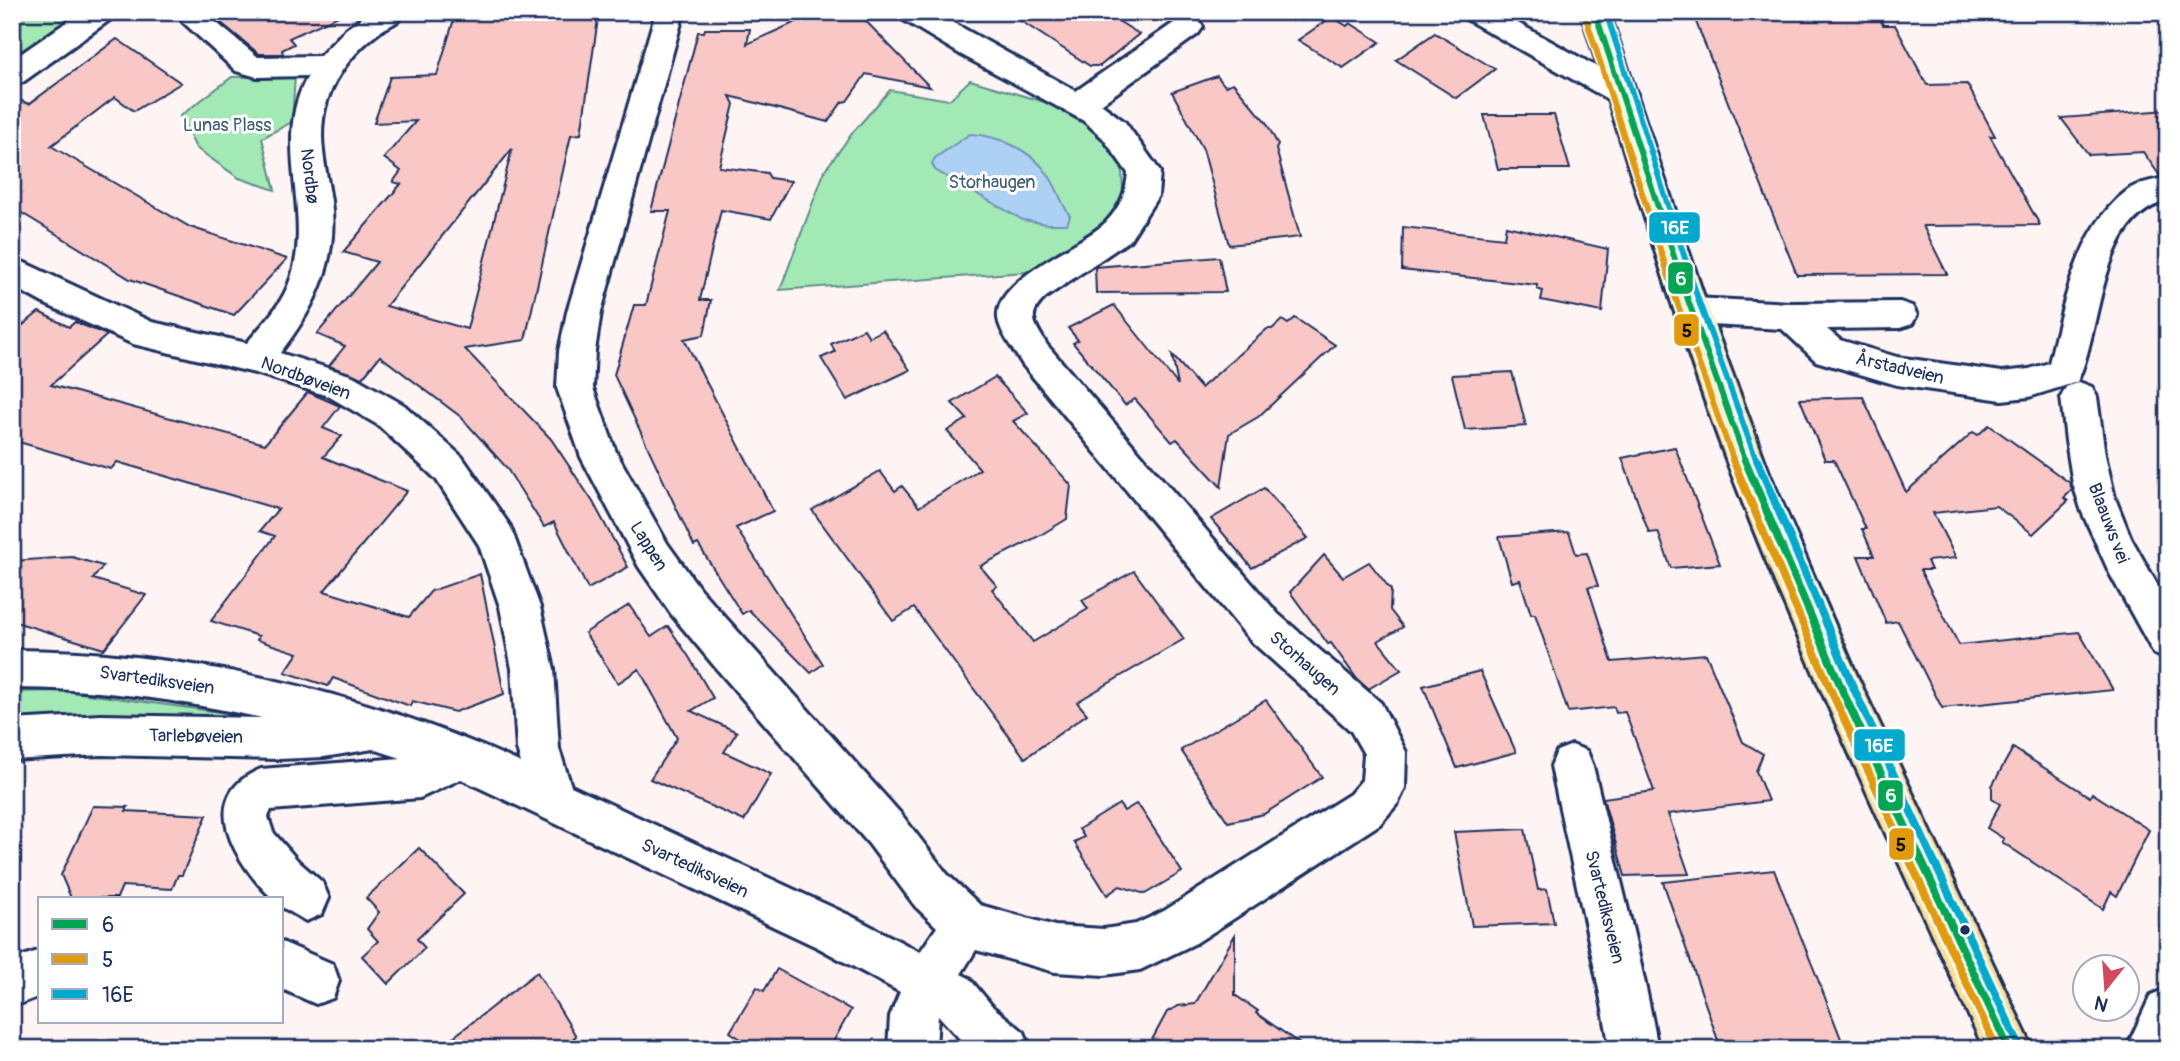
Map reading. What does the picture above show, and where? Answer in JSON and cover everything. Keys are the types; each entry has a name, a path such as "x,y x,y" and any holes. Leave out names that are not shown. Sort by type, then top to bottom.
{"main road":[{"path":"1595,12 1693,311 1750,474 1854,713 2010,1049"}],"street":[{"path":"12,75 101,12"},
{"name":"Nordbø","path":"256,359 293,309 309,275 315,236 315,206 305,148 306,121 313,97 327,66 347,42 392,12"},
{"name":"Lappen","path":"670,12 584,312 577,351 575,388 586,424 624,506 653,555 686,602 876,819 931,890 966,924"},
{"name":"Storhaugen","path":"912,12 970,47 1079,104 1105,122 1126,145 1144,172 1142,197 1118,231 1034,288 1018,302 1015,321 1020,334 1167,509 1229,589 1264,627 1366,717 1385,752 1383,788 1365,809 1180,927 1140,947 1104,952 1055,949 1021,942 966,924"},
{"path":"1476,12 1622,94"},
{"path":"196,21 247,64 257,67 327,66"},
{"path":"1079,104 1188,27"},
{"name":"Årstadveien","path":"1791,316 1828,351 1897,371 2002,386 2029,383 2064,372 2093,267 2110,227 2143,196 2168,189"},
{"name":"Nordbøveien","path":"12,270 55,294 145,334 256,359 340,386 391,415 449,468 495,538 520,607 533,669 538,749 553,799"},
{"path":"1693,311 1791,316 1900,314"},
{"name":"Blaauws vei","path":"2078,397 2084,447 2100,510 2127,571 2168,640"},
{"name":"Svartediksveien","path":"12,669 74,669 217,688 285,703 379,729 461,757 835,932 929,982 952,995 976,1024 1007,1049"},
{"name":"Tarlebøveien","path":"12,740 112,735 326,738 379,729"},
{"path":"306,898 281,877 263,856 247,828 248,810 255,794 261,790 420,777 461,757"},
{"name":"Svartediksveien","path":"1572,766 1602,902 1621,973 1634,1049"},
{"path":"912,1049 914,1016 929,982 966,924"},
{"path":"12,984 38,974"},
{"path":"2150,1049 2168,1012"}],"green space":[{"path":"12,12 81,12 12,58"},
{"name":"Lunas Plass","path":"295,76 292,122 262,138 275,190 239,178 196,148 180,116 232,77"},
{"name":"Storhaugen","path":"970,80 1065,108 1093,127 1114,151 1122,171 1123,192 1119,208 1107,225 1026,272 780,290 825,170 890,90 949,100"},
{"path":"65,691 284,721 12,723 12,692"}],"water":[{"path":"970,134 991,137 1013,145 1032,157 1050,178 1070,216 1067,224 1023,220 935,170 932,164 935,158"}],"building":[{"path":"208,12 347,12 289,38 294,44 282,50 283,54 259,54"},
{"path":"599,12 581,134 571,135 525,340 465,349 551,439 593,502 628,567 588,589 554,522 544,527 506,467 461,417 380,356 362,378 329,366 345,346 317,334 377,262 343,252 401,184 393,182 401,171 384,158 416,121 374,123 390,77 437,75 455,16","holes":["512,149 467,329 386,306"]},
{"path":"818,12 857,12 930,87 866,74 828,122 730,96 734,104 719,167 767,173 770,178 791,181 771,219 721,210 700,300 711,300 704,335 684,339 773,511 736,528 823,664 811,673 749,610 742,614 698,544 694,546 614,375 634,305 646,305 670,211 651,211 698,32 704,32 705,29 750,29 747,44"},
{"path":"1007,12 1104,12 1139,34 1100,66 1090,66"},
{"path":"1692,12 1877,12 1883,25 1895,25 1927,85 1967,84 1995,136 1990,136 2040,225 1923,226 1947,274 1797,275"},
{"path":"1332,17 1347,26 1350,23 1380,42 1343,68 1298,40"},
{"path":"1435,33 1495,69 1456,98 1396,60"},
{"path":"117,39 181,83 134,111 115,97 51,146 190,227 287,259 234,315 130,279 12,207 12,97 29,104"},
{"path":"1217,76 1225,86 1233,83 1266,122 1278,145 1276,149 1300,237 1229,245 1203,149 1172,92"},
{"path":"2168,110 2168,175 2160,176 2143,152 2089,155 2061,118"},
{"path":"1484,115 1554,115 1570,169 1498,169"},
{"path":"1506,226 1608,249 1602,312 1541,300 1543,291 1537,289 1537,285 1402,270 1403,227 1504,238"},
{"path":"1219,257 1226,292 1096,293 1095,267"},
{"path":"1114,305 1178,385 1172,355 1201,388 1267,329 1272,329 1282,320 1288,324 1295,318 1335,345 1258,417 1229,434 1221,487 1177,439 1172,442 1135,399 1125,405 1073,343 1078,340 1068,328"},
{"path":"39,312 69,327 75,322 107,335 51,385 265,444 308,392 340,406 323,428 342,436 323,457 407,491 324,591 409,617 431,591 480,574 504,694 455,712 412,701 410,706 333,678 328,686 285,672 298,653 257,640 259,636 211,621 275,536 260,531 278,509 117,462 111,469 12,440 12,334"},
{"path":"864,329 869,337 883,330 910,370 847,400 821,358 835,352 831,344"},
{"path":"1512,372 1526,426 1465,430 1452,375"},
{"path":"995,377 1028,413 1013,421 1071,485 1067,519 980,566 997,586 992,589 1033,642 1088,609 1082,600 1134,571 1184,639 1077,702 1087,714 1025,758 914,608 893,621 812,510 880,471 895,491 902,486 919,507 980,469 947,431 967,419 952,403"},
{"path":"1863,397 1906,492 1973,432 1978,435 1989,425 2070,483 2072,490 2064,498 2068,501 2033,534 1996,506 1933,513 1956,558 1927,561 1931,570 1920,570 1959,645 2079,632 2113,690 1942,708 1898,621 1886,623 1858,556 1874,556 1862,529 1866,529 1834,460 1825,460 1800,399"},
{"path":"1675,447 1720,564 1671,568 1658,532 1649,533 1622,458"},
{"path":"1264,488 1308,538 1252,568 1211,519"},
{"path":"1569,532 1576,554 1587,553 1598,586 1588,587 1612,662 1706,654 1743,742 1763,754 1756,771 1768,801 1668,814 1689,874 1625,876 1603,798 1654,791 1625,712 1616,713 1614,707 1568,712 1535,614 1531,614 1520,580 1512,582 1499,537"},
{"path":"1324,555 1343,577 1369,562 1391,590 1390,610 1403,627 1378,641 1401,670 1368,689 1357,679 1331,643 1328,644 1290,592"},
{"path":"72,557 103,566 93,579 146,595 104,649 12,621 12,561"},
{"path":"629,605 651,637 668,626 689,657 713,698 691,711 737,732 724,752 771,774 744,821 650,779 677,738 639,669 618,683 585,633"},
{"path":"1480,671 1516,752 1457,768 1423,686"},
{"path":"1266,700 1322,777 1264,814 1228,822 1181,750"},
{"path":"2013,748 2090,797 2092,793 2149,830 2117,896 2111,892 2103,909 2002,842 2004,839 1987,828 2000,804 1992,799 1992,786"},
{"path":"1119,804 1124,811 1136,804 1141,809 1182,872 1145,894 1120,886 1107,895 1074,842 1084,837 1079,829"},
{"path":"93,806 128,807 126,811 207,815 182,875 178,875 172,889 122,886 117,897 71,897 61,875"},
{"path":"1525,829 1538,890 1547,889 1554,923 1472,926 1454,832"},
{"path":"419,848 464,894 417,939 425,948 388,984 362,956 378,941 367,929 379,912 366,898"},
{"path":"1774,870 1845,1049 1721,1049 1663,882"},
{"path":"1235,935 1235,995 1307,1049 1147,1049 1167,1012 1178,1006 1195,1004"},
{"path":"777,969 851,1010 829,1049 757,1049 730,1032 757,987 764,991"},
{"path":"537,972 576,1036 560,1049 438,1049"}],"transit line":[{"name":"6","path":"1595,12 1689,303 1751,475 1843,692 2009,1049"},
{"name":"16E","path":"1606,12 1699,302 1762,473 1854,689 2019,1045"},
{"name":"5","path":"1585,15 1678,305 1740,477 1800,622 1997,1049"}]}
